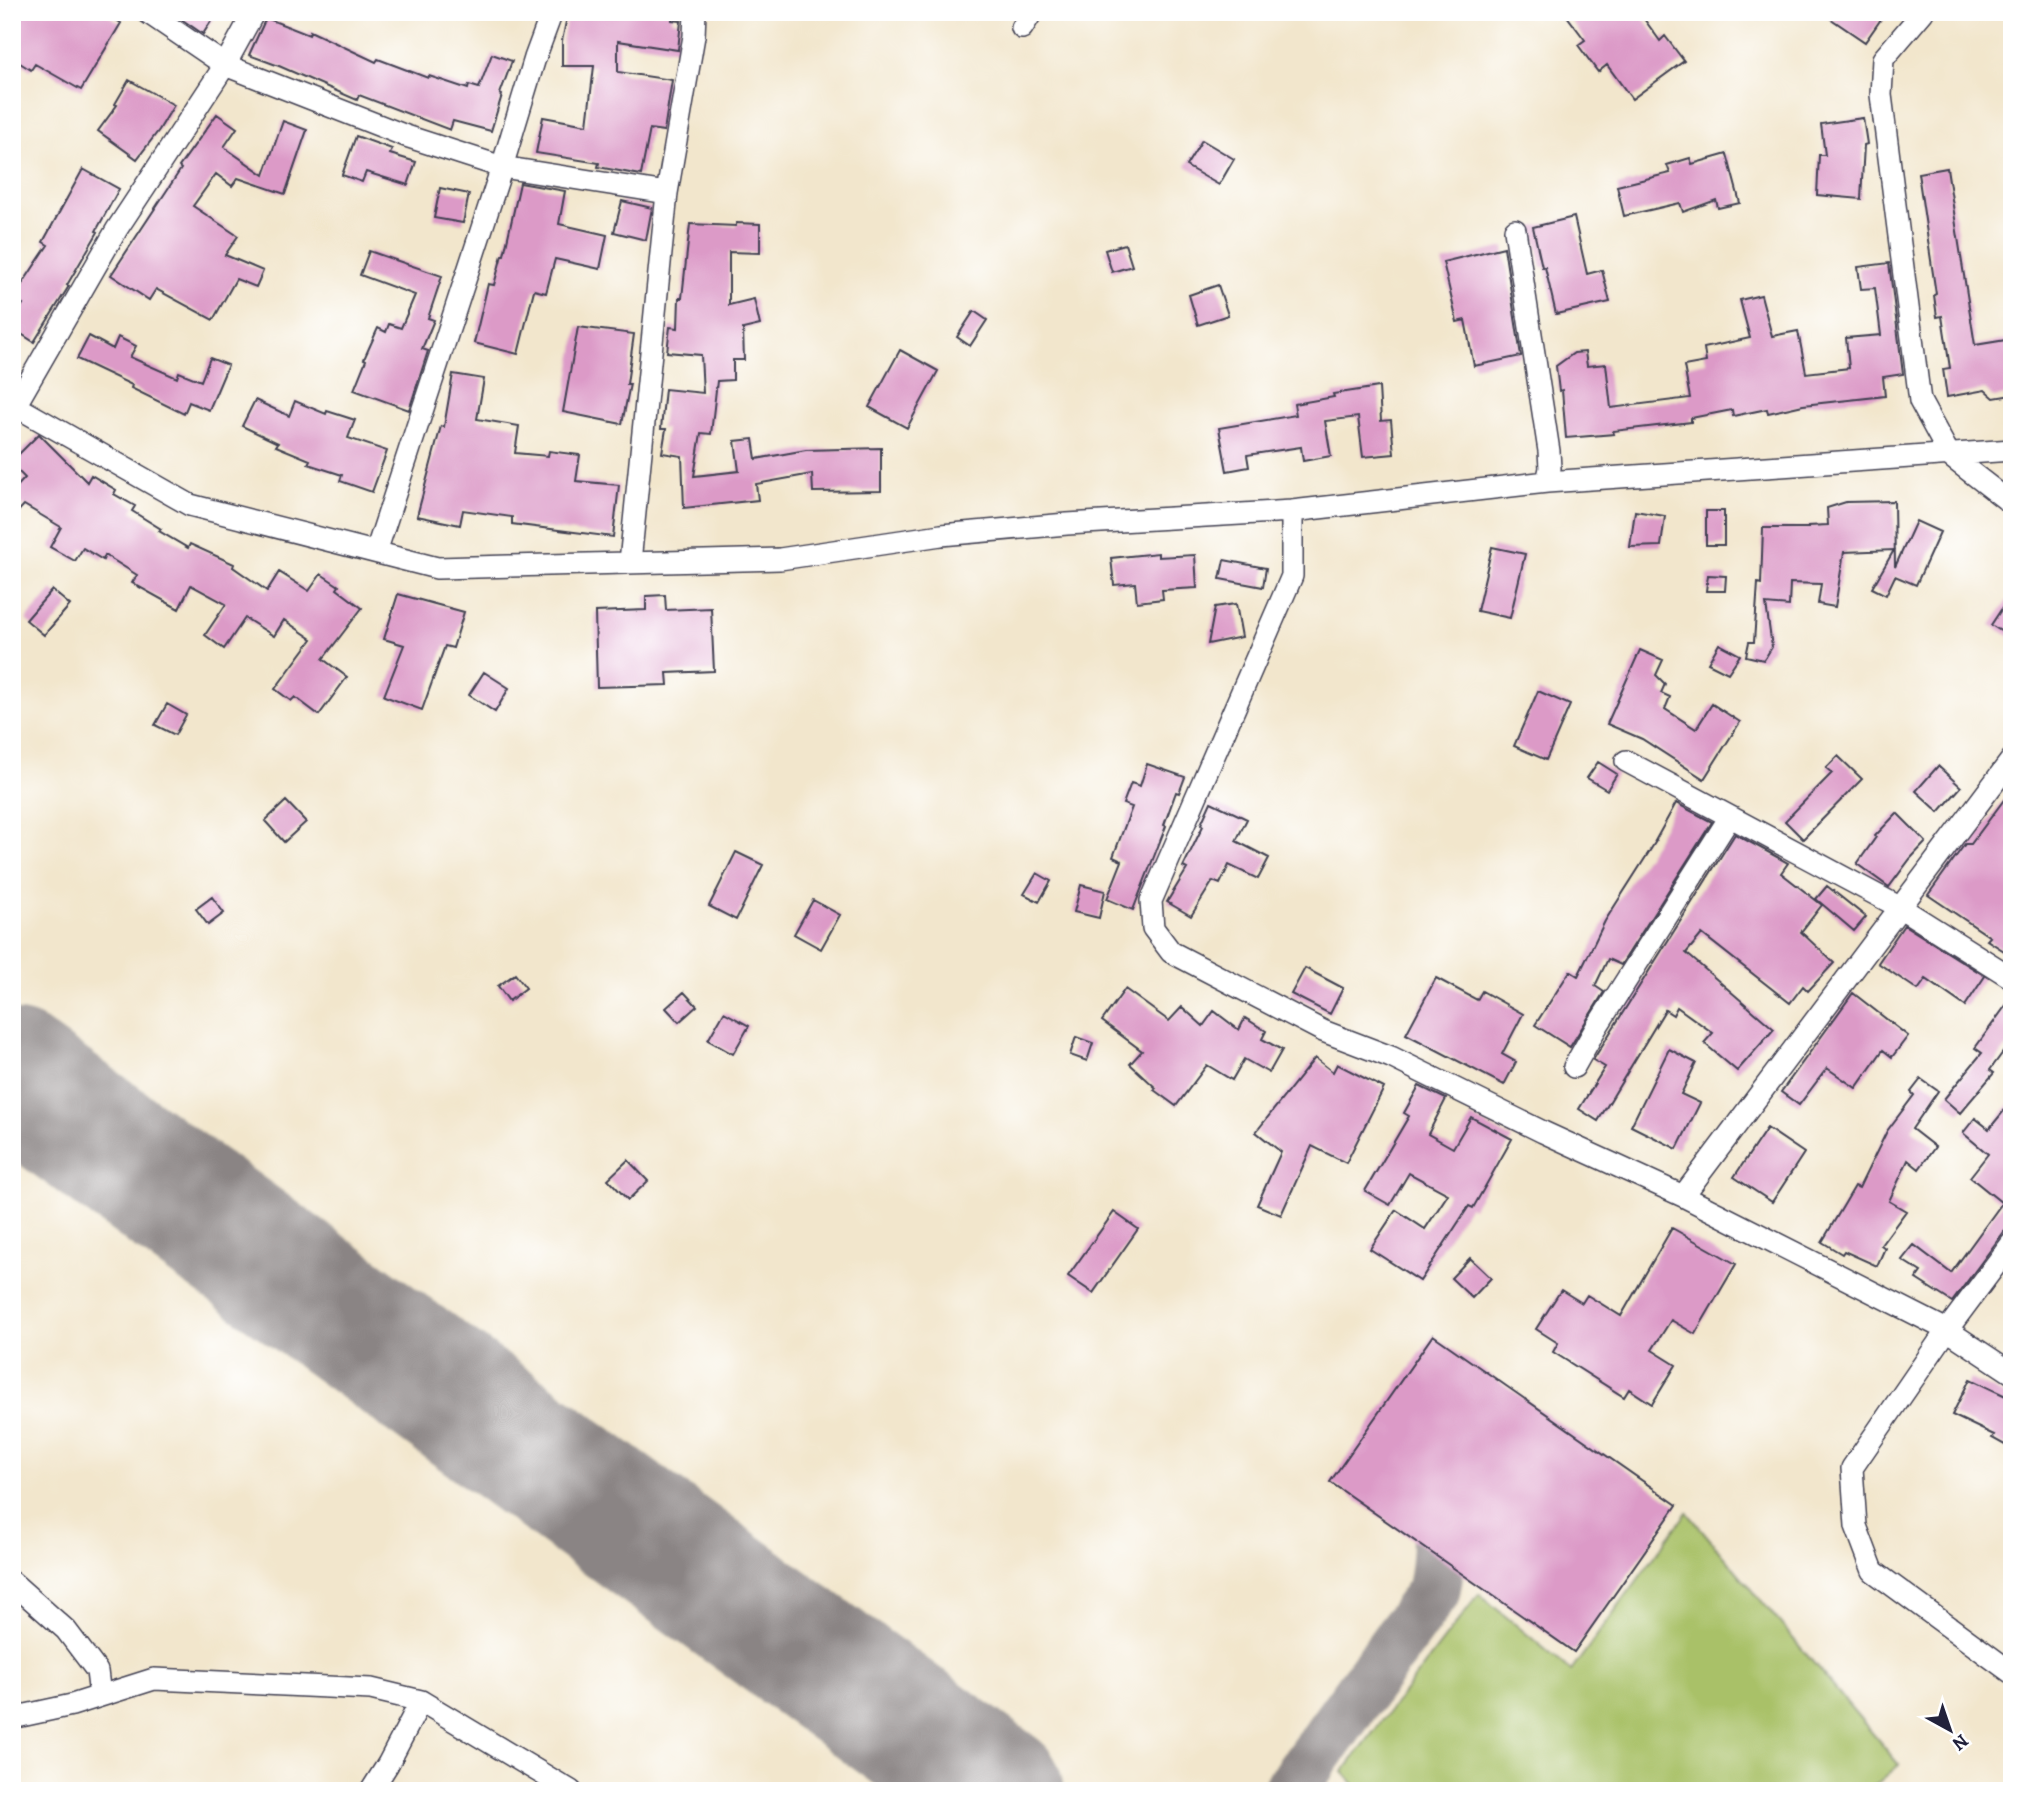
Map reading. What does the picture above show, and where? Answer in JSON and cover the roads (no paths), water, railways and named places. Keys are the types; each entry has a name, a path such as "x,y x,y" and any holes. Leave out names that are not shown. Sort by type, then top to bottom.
{"street":[{"path":"146,12 225,65 406,136 502,167 667,192"},
{"path":"254,12 225,65 117,229 14,405 190,505 437,568 780,559 941,535 1067,524 1292,511 1547,482 2012,450"},
{"path":"376,552 552,12"},
{"path":"630,562 667,192 694,36 695,12"},
{"path":"1923,12 1883,59 1881,95 1920,401 1950,456 2012,504"},
{"path":"1516,230 1549,452 1547,482"},
{"path":"1292,511 1292,576 1151,901 1153,928 1171,952 1323,1031 1391,1057 1543,1132 1683,1196 1947,1330 2012,1373"},
{"path":"1683,1196 2012,759"},
{"path":"1626,761 1900,908 2012,978"},
{"path":"1574,1067 1730,817"},
{"path":"2012,1243 1947,1330 1852,1468 1856,1526 1873,1572 2012,1673"},
{"path":"12,1582 66,1630 97,1671 100,1696"},
{"path":"12,1718 154,1679 371,1689 421,1701 571,1791"},
{"path":"371,1791 421,1701"}]}
